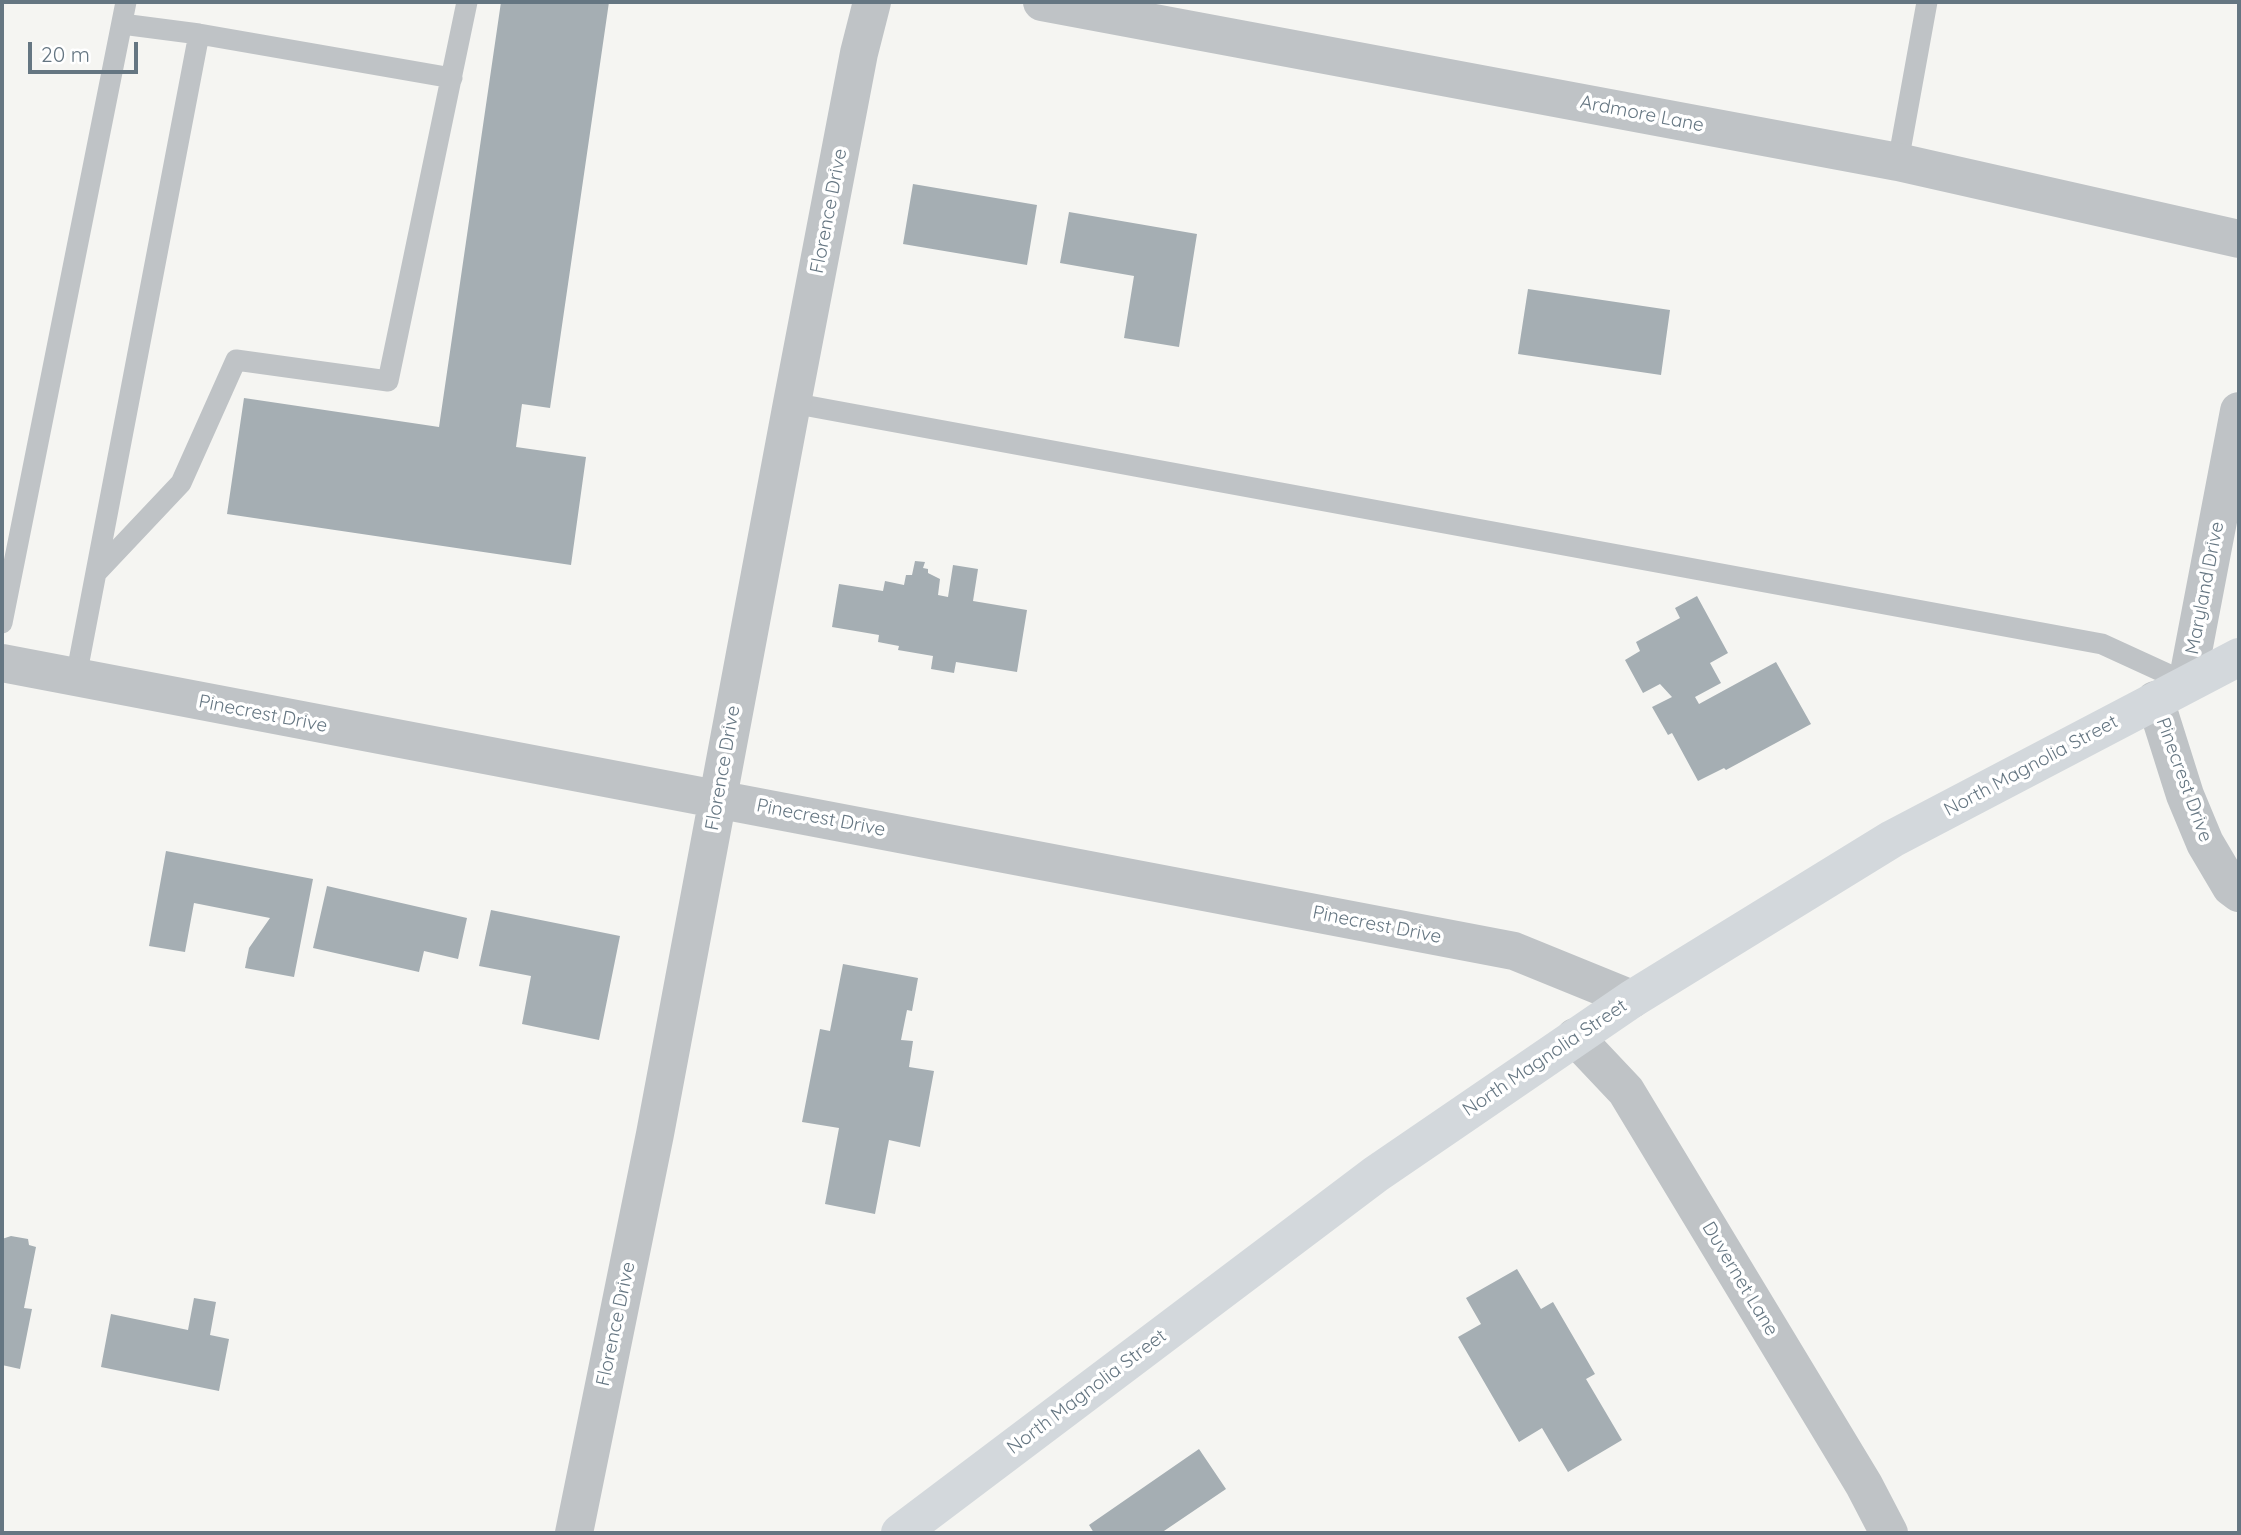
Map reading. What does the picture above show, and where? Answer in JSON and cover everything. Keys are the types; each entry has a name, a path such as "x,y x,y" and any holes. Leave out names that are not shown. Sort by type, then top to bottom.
{"street":[{"name":"Florence Drive","path":"574,1533 658,1121 792,402 872,2"},
{"name":"Ardmore Lane","path":"1042,2 1898,162 2239,239"},
{"name":"Maryland Drive","path":"2171,691 2239,411"},
{"name":"North Magnolia Street","path":"900,1533 1376,1174 1632,999 1892,839 2239,657"},
{"name":"Pinecrest Drive","path":"2,663 1514,951 1632,999"},
{"name":"Pinecrest Drive","path":"2171,691 2185,795 2205,843 2231,887 2239,893"},
{"name":"Duvernet Lane","path":"1575,1037 1626,1091 1864,1485 1889,1533"}],"lane":[{"path":"2,623 126,2"},
{"path":"97,572 181,483 236,360 388,381 467,2"},
{"path":"1898,162 1927,2"},
{"path":"122,24 199,34 452,79"},
{"path":"76,677 199,34"},
{"path":"792,402 2102,644 2171,691"}],"building":[{"path":"501,2 609,2 550,408 522,404 516,447 586,457 571,565 227,514 244,398 439,427"},
{"path":"913,184 1037,205 1027,265 903,244"},
{"path":"1069,212 1197,234 1179,347 1124,338 1134,276 1060,263"},
{"path":"1528,289 1670,310 1661,375 1518,354"},
{"path":"915,561 925,562 923,568 940,579 938,595 948,597 953,565 978,569 973,601 1027,610 1017,672 956,662 954,673 931,669 933,656 898,650 899,646 878,642 879,635 832,627 839,584 883,591 885,581 904,585 906,575 912,575"},
{"path":"1697,596 1728,653 1710,663 1721,683 1695,697 1699,704 1776,662 1811,724 1726,770 1724,768 1698,781 1672,733 1668,735 1652,707 1672,697 1660,684 1643,693 1625,660 1640,651 1636,642 1680,618 1675,608"},
{"path":"166,851 313,879 294,977 245,968 249,948 270,918 194,903 185,952 149,946"},
{"path":"327,886 467,918 458,959 424,951 419,972 313,948"},
{"path":"491,910 620,936 599,1040 522,1024 531,976 479,966"},
{"path":"843,964 918,978 912,1011 907,1010 901,1040 913,1041 909,1067 934,1071 920,1147 889,1140 875,1214 825,1204 839,1128 802,1122 820,1029 830,1031"},
{"path":"11,1236 28,1239 29,1245 36,1247 24,1308 32,1309 20,1369 2,1365 2,1239"},
{"path":"1517,1269 1541,1309 1553,1302 1595,1374 1586,1379 1622,1440 1568,1472 1542,1428 1519,1442 1458,1337 1481,1324 1466,1298"},
{"path":"194,1298 216,1302 210,1335 229,1339 219,1391 101,1367 111,1314 188,1330"},
{"path":"1199,1449 1226,1489 1161,1533 1094,1533 1089,1525"}]}
